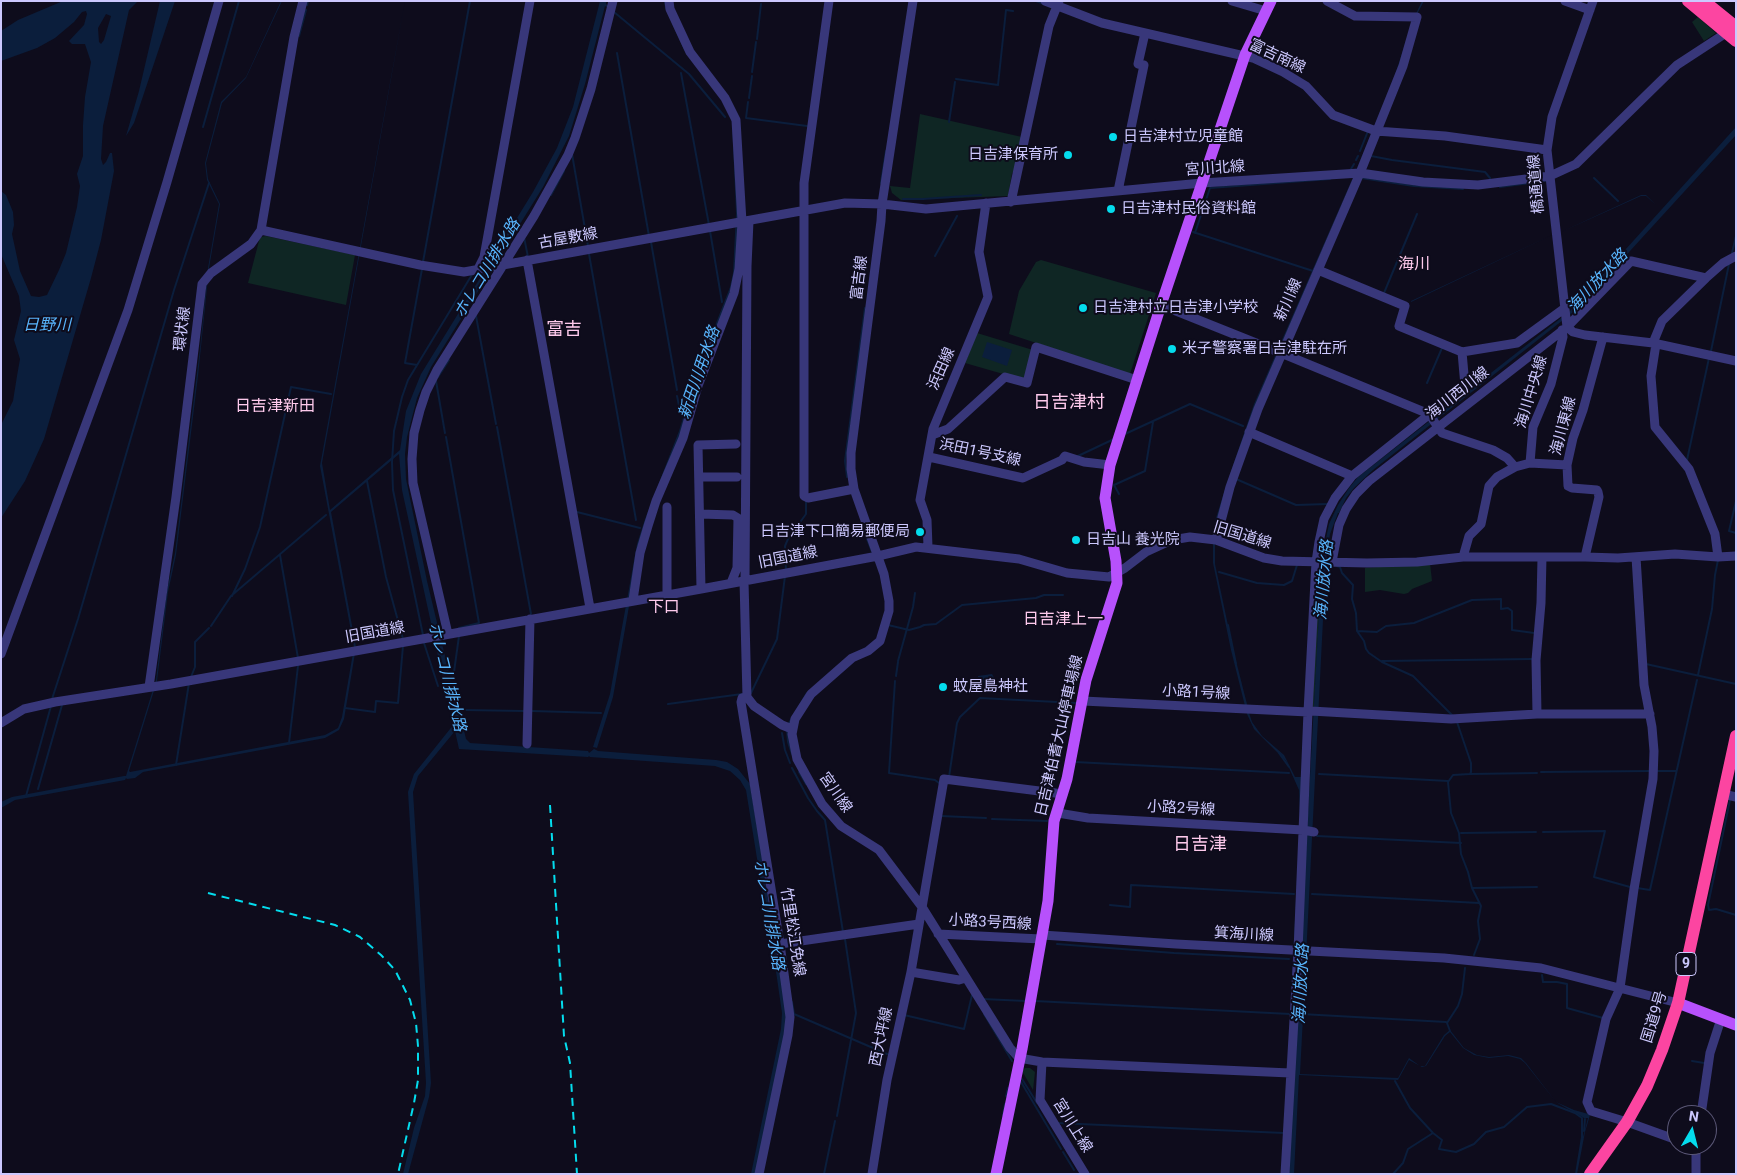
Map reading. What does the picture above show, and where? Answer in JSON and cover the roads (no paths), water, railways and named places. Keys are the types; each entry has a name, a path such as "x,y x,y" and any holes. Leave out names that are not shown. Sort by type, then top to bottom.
{"highway":[{"path":"1688,1 1733,34"},
{"path":"1704,1 1733,34"},
{"name":"国道9号","path":"1590,1174 1627,1122 1647,1086 1678,1003 1736,736"}],"main road":[{"name":"日吉津伯耆大山停車場線","path":"996,1174 1048,901 1054,820 1063,794 1086,680 1117,583 1105,498 1110,465 1245,55 1269,6"},
{"path":"1678,1003 1736,1025"}],"street":[{"path":"1,654 128,310 219,1"},
{"path":"261,230 294,37 303,1"},
{"path":"480,269 484,257 530,1"},
{"path":"445,634 413,483 414,433 420,410 429,385 500,266 555,179 575,138 591,89 613,1"},
{"path":"669,1 670,9 690,52 725,98 736,120 746,222 746,697 754,706 782,725 792,729 795,719 811,694 852,658 868,651 880,641 888,618 889,600 878,556"},
{"path":"829,1 804,183 804,496 808,498 854,489"},
{"name":"富吉線","path":"878,556 854,489 851,453 882,204 913,1"},
{"name":"富吉南線","path":"1045,1 1058,4 1090,19 1245,55 1283,72 1306,86 1333,115 1376,131 1445,136 1547,150"},
{"path":"1232,1 1269,6"},
{"name":"新川線","path":"1216,540 1230,487 1250,432 1281,353 1360,173 1403,66 1417,18 1355,16 1327,1"},
{"path":"1565,1 1591,6"},
{"path":"1011,202 1049,26 1058,4"},
{"name":"橋通道線","path":"1565,327 1565,309 1547,150 1552,117 1591,6"},
{"path":"1118,191 1144,65 1138,64 1145,33"},
{"name":"宮川北線","path":"882,204 926,209 1202,184 1360,173 1423,182 1478,185 1550,176 1576,164 1677,65 1733,34"},
{"name":"古屋敷線","path":"261,230 420,265 464,272 845,203 882,204"},
{"name":"浜田線","path":"928,548 927,520 920,500 932,435 939,411 986,303 988,292 979,252 986,203"},
{"path":"632,600 640,553 656,501 683,438 698,386 734,293 746,222"},
{"name":"環状線","path":"149,688 176,497 202,284 211,273 251,244 261,230"},
{"path":"1718,557 1715,534 1689,469 1655,427 1650,376 1654,344 1662,321 1723,263 1736,256"},
{"path":"527,260 590,608"},
{"name":"海川西川線","path":"1324,562 1346,509 1356,494 1369,481 1565,327 1630,261 1706,278"},
{"path":"1318,270 1405,306 1398,326 1462,352 1518,344 1565,309"},
{"path":"1161,306 1281,353 1430,415 1442,433 1492,450 1507,458 1515,467"},
{"path":"1565,327 1573,332 1654,344 1736,361"},
{"name":"海川中央線","path":"1530,463 1534,427 1551,384 1565,327"},
{"name":"海川東線","path":"1585,557 1599,498 1598,492 1597,490 1568,486 1567,465 1603,336"},
{"path":"932,435 948,429 1004,377 1027,383 1036,347 1137,380"},
{"path":"1285,1174 1307,831 1309,711 1324,562 1324,519 1335,498 1352,476 1465,386 1462,352"},
{"path":"1250,432 1352,476"},
{"path":"701,589 698,445 736,444"},
{"name":"浜田1号支線","path":"929,457 1023,478 1062,460 1065,456 1084,462 1110,465"},
{"path":"1463,557 1469,536 1481,524 1489,486 1498,476 1515,467 1530,463 1567,465"},
{"path":"699,477 737,477"},
{"path":"667,507 668,594"},
{"path":"700,514 733,515 738,518 737,568 730,583"},
{"name":"旧国道線","path":"1,723 24,709 55,702 149,688 701,589 878,556 916,547 1019,559 1067,573 1109,577 1146,552 1172,540 1190,537 1216,540 1264,558 1282,561 1367,563 1417,562 1463,557 1618,558 1674,554 1718,557 1736,556"},
{"path":"1537,714 1536,660 1540,623 1542,557"},
{"path":"1636,557 1644,685 1650,714 1654,751 1653,779 1634,889 1620,988 1606,1018 1588,1102 1591,1111 1667,1136"},
{"path":"527,744 530,619"},
{"name":"竹里松江免線","path":"746,697 742,698 741,702 790,1017 788,1035 759,1174"},
{"name":"小路1号線","path":"1082,701 1451,719 1537,714 1650,714"},
{"name":"宮川線","path":"792,729 797,758 822,804 841,826 880,850 922,907 1010,1048 1019,1058"},
{"name":"西大坪線","path":"872,1174 886,1083 911,972 944,779 1063,794"},
{"path":"1723,794 1736,797"},
{"name":"小路2号線","path":"1058,813 1088,818 1307,831"},
{"path":"780,944 919,924"},
{"name":"小路3号西線","path":"938,934 1042,937"},
{"name":"箕海川線","path":"1042,937 1444,958 1541,968 1678,1003"},
{"path":"911,972 959,980 966,978"},
{"path":"1702,1105 1710,1053 1721,1019"},
{"path":"1019,1058 1042,1062 1290,1073"},
{"name":"宮川上線","path":"1042,1062 1040,1100 1085,1174"},
{"path":"1696,1155 1696,1174"}],"water":[{"name":"日野川","path":"63,1 138,1 129,10 103,126 101,159 103,165 110,153 112,153 114,171 101,240 91,278 44,439 25,481 1,518 1,425 13,401 20,359 14,340 21,311 19,296 1,254 1,191 6,195 13,212 14,225 12,234 20,271 31,296 47,295 66,253 77,207 80,186 77,174 83,156 85,97 91,62 85,44 72,44 69,41 84,25 86,11 82,12 74,22 55,38 37,48 1,61 1,31 18,20","holes":["106,14 111,16 104,40 101,44 99,42 98,28"]},
{"path":"160,1 175,1 134,123 126,136 139,91"},
{"name":"ホレコ川排水路","path":"281,1 246,78 222,103 206,163 208,179 220,204 209,268 176,555 168,592 157,681 129,771 325,735 338,728 342,717 354,647 320,466 405,1 322,463 330,510 400,450 406,411 421,374 533,192 557,148 573,107 600,1 606,1 606,4 614,10 613,12 605,6 585,84 569,136 543,187 431,367 417,398 407,437 405,454 406,479 450,683 452,683 455,693 466,739 470,743 588,751 589,753 594,749 598,751 716,760 727,762 738,769 750,784 786,1002 786,1029 756,1174 751,1174 781,1029 782,1013 746,790 740,780 730,771 715,766 589,756 459,749 455,731 418,776 413,792 431,1083 408,1174 403,1174 414,1128 425,1096 426,1083 408,792 414,774 454,724 446,694 446,683 444,682 431,625 429,624 431,623 402,490 399,454 331,512 356,647 344,719 339,730 325,738 143,772 135,778 126,778 125,780 15,800 1,808 1,802 12,797 126,776 156,680 167,590 175,553 208,268 219,204 207,180 205,163 221,102 246,77"},
{"name":"新田川用水路","path":"664,1 666,1 668,8 734,117 738,179 737,271 686,421 665,473 631,595 613,697 597,748 593,747 610,694 637,544 679,431 697,372 730,287 733,273 736,213 732,122 724,102 684,50 665,8"},
{"path":"1422,1 1424,1 1416,16 1395,80 1255,406 1221,506 1215,532 1215,564 1233,649 1252,722 1262,736 1284,755 1295,777 1301,777 1302,825 1294,979 1292,978 1300,820 1299,790 1286,761 1254,729 1247,714 1231,650 1213,563 1213,533 1227,483 1254,404 1357,168 1394,78 1412,22"},
{"name":"海川放水路","path":"1736,127 1736,135 1577,309 1373,470 1354,488 1338,513 1330,534 1326,560 1305,977 1299,977 1322,558 1329,524 1338,505 1358,477 1570,311"},
{"path":"1641,195 1646,195 1656,205 1646,196 1641,196 1561,232"},
{"path":"1552,235 1411,302 1411,301"},
{"path":"987,342 1012,350 1007,366 982,357"},
{"path":"992,674 994,678 989,680 988,678 985,680 985,683 977,686 978,676"},
{"name":"海川放水路","path":"1299,978 1305,979 1300,1074 1398,1078 1409,1058 1420,1066 1409,1060 1398,1080 1299,1075 1294,1174 1289,1174"},
{"path":"1450,1030 1464,1048 1477,1055 1489,1057 1509,1055 1521,1058 1556,1102 1520,1059 1508,1056 1489,1058 1474,1055 1463,1048 1450,1032 1445,1036 1426,1066 1422,1067 1420,1066 1425,1066 1444,1035"},
{"path":"1556,1102 1592,1115 1590,1115 1585,1132 1577,1174 1575,1174 1581,1137 1583,1137 1588,1118 1584,1118"}],"waterway":[{"path":"203,127 239,1"},
{"path":"307,5 308,1"},
{"path":"423,262 470,1"},
{"path":"1036,1 1044,4"},
{"path":"757,39 761,4"},
{"path":"299,36 306,10"},
{"path":"956,79 998,85 1006,10 1013,11"},
{"path":"614,12 689,74 725,117"},
{"path":"752,72 756,42"},
{"path":"617,53 649,236"},
{"path":"681,73 709,225"},
{"path":"749,98 752,76"},
{"path":"949,122 955,82"},
{"path":"748,102 746,118 807,126"},
{"path":"1360,151 1368,131"},
{"path":"881,183 886,151"},
{"path":"572,154 588,246"},
{"path":"1356,160 1358,156"},
{"path":"1371,156 1485,172 1490,178"},
{"path":"1351,169 1354,164"},
{"path":"551,195 564,171"},
{"path":"1361,178 1414,186 1463,189"},
{"path":"1594,178 1618,201"},
{"path":"1195,233 1210,188 1330,179"},
{"path":"1500,187 1545,181"},
{"path":"52,699 78,619 174,290 209,183"},
{"path":"903,199 981,195"},
{"path":"1384,293 1417,214"},
{"path":"935,256 957,216"},
{"path":"710,231 722,302"},
{"path":"1193,232 1313,271"},
{"path":"1732,253 1736,236"},
{"name":"ホレコ川排水路","path":"524,237 528,257"},
{"name":"新田川用水路","path":"651,242 677,390"},
{"path":"589,254 636,520"},
{"path":"1711,351 1729,264"},
{"path":"417,365 405,363 422,269"},
{"name":"ホレコ川排水路","path":"423,635 393,490 394,431 408,380 473,273"},
{"path":"847,477 845,461 865,308"},
{"name":"ホレコ川排水路","path":"476,316 496,424"},
{"path":"1427,383 1442,348 1444,348"},
{"path":"1687,460 1709,358"},
{"path":"438,377 449,360"},
{"path":"436,381 445,433"},
{"path":"232,596 245,569 260,527 291,387 331,394"},
{"name":"新田川用水路","path":"677,396 681,415"},
{"path":"1125,434 1190,404 1243,426"},
{"path":"1119,494 1114,485 1145,471 1153,422"},
{"path":"497,427 531,614"},
{"path":"446,437 479,623 459,628"},
{"path":"1078,456 1114,439"},
{"path":"1236,479 1296,505 1328,504"},
{"path":"367,481 386,577 403,639"},
{"path":"786,570 785,546 806,514 806,501"},
{"path":"1736,501 1729,531 1736,533"},
{"path":"577,512 640,528"},
{"path":"211,626 231,596 326,515"},
{"path":"862,526 872,552"},
{"path":"280,555 298,658"},
{"path":"1698,675 1712,609 1718,560"},
{"path":"1219,572 1257,583 1284,585 1292,581 1297,565"},
{"name":"海川放水路","path":"1337,566 1340,567 1342,573 1353,585 1352,599 1356,613 1357,631 1369,653 1382,662 1413,676 1452,715"},
{"path":"751,693 777,639 785,576"},
{"path":"898,661 915,593"},
{"path":"888,625 909,630 924,625 936,624 962,605 1036,598 1044,595 1063,595"},
{"path":"1357,631 1377,632 1386,626 1414,623 1472,600 1501,599 1501,609 1508,608 1512,611 1512,630 1534,633"},
{"path":"1228,625 1236,664"},
{"path":"191,677 195,667 195,642 209,628"},
{"name":"ホレコ川排水路","path":"448,677 454,672 459,636"},
{"name":"ホレコ川排水路","path":"424,643 438,686"},
{"path":"345,708 375,712 376,701 398,703 403,646"},
{"path":"1382,661 1532,659"},
{"path":"896,676 898,662"},
{"path":"1646,664 1736,684"},
{"path":"289,743 298,666"},
{"path":"1637,888 1650,890 1697,680"},
{"path":"895,681 889,773 935,780 939,783"},
{"path":"176,765 189,683"},
{"path":"789,723 807,693"},
{"path":"668,704 742,694"},
{"path":"949,777 957,723 960,717 980,698 1076,703"},
{"path":"38,789 62,705"},
{"path":"26,796 51,706"},
{"name":"ホレコ川排水路","path":"464,710 524,711"},
{"path":"532,711 601,713"},
{"path":"1457,722 1471,763 1471,772 1470,774 1453,775 1448,782 1451,813 1459,833 1461,854 1472,888 1481,906 1478,921 1480,939 1474,955"},
{"path":"787,730 792,754"},
{"path":"782,733 790,763"},
{"path":"1279,753 1289,767"},
{"path":"1075,762 1289,773"},
{"path":"792,768 808,798 825,820 843,932"},
{"path":"1541,772 1651,771"},
{"path":"1656,771 1676,771"},
{"path":"799,772 806,784"},
{"path":"1470,774 1537,773"},
{"path":"1319,774 1448,781"},
{"path":"1730,800 1708,905 1709,910 1716,909 1736,915"},
{"path":"941,816 986,818"},
{"path":"992,819 1047,821"},
{"path":"1543,832 1605,831 1594,877 1630,887"},
{"path":"1461,833 1536,832"},
{"path":"1317,836 1461,843"},
{"path":"1110,905 1130,907 1131,885 1294,894"},
{"path":"1472,888 1537,887"},
{"path":"1312,894 1479,903"},
{"path":"837,1116 856,1013 845,939"},
{"name":"海川放水路","path":"1057,944 1289,959"},
{"path":"1450,1031 1447,1023 1458,1006 1462,994 1465,968"},
{"path":"1542,975 1543,982 1567,984 1567,1008 1603,1018"},
{"path":"904,1015 964,1029 972,995"},
{"path":"983,999 1026,1001"},
{"name":"海川放水路","path":"1035,1001 1290,1014"},
{"path":"792,1002 794,1014 887,1054"},
{"path":"984,1014 1012,1061"},
{"name":"海川放水路","path":"1301,1014 1446,1022"},
{"path":"1692,1061 1704,1063"},
{"path":"1022,1079 1037,1103"},
{"path":"1395,1081 1410,1108 1442,1140 1439,1149 1456,1152 1474,1144 1486,1132 1504,1127 1527,1107 1551,1104 1575,1113 1582,1118 1582,1138"},
{"path":"1021,1082 1061,1149"},
{"path":"1006,1096 1008,1088"},
{"path":"1003,1115 1005,1104"},
{"path":"1584,1131 1585,1119"},
{"path":"824,1174 835,1121"},
{"path":"1057,1123 1284,1133"},
{"path":"1393,1174 1403,1163 1408,1149 1433,1133"},
{"path":"1063,1152 1074,1170"}],"railway":[{"path":"550,805 564,1036 570,1063 577,1174"},
{"path":"208,893 335,925 360,937 395,970 410,1000 416,1023 418,1046 418,1080 398,1174"}],"place":[{"name":"日吉津村立児童館","path":"1113,137"},
{"name":"日吉津保育所","path":"1068,155"},
{"name":"日吉津村民俗資料館","path":"1111,209"},
{"name":"日吉津村立日吉津小学校","path":"1083,308"},
{"name":"米子警察署日吉津駐在所","path":"1172,349"},
{"name":"日吉津下口簡易郵便局","path":"920,532"},
{"name":"日吉山 養光院","path":"1076,540"},
{"name":"蚊屋島神社","path":"943,687"}],"district":[{"name":"海川","path":"1414,265"},
{"name":"富吉","path":"564,330"},
{"name":"日吉津村","path":"1069,403"},
{"name":"日吉津新田","path":"275,407"},
{"name":"下口","path":"664,608"},
{"name":"日吉津上一","path":"1063,620"},
{"name":"日吉津","path":"1200,845"}]}
